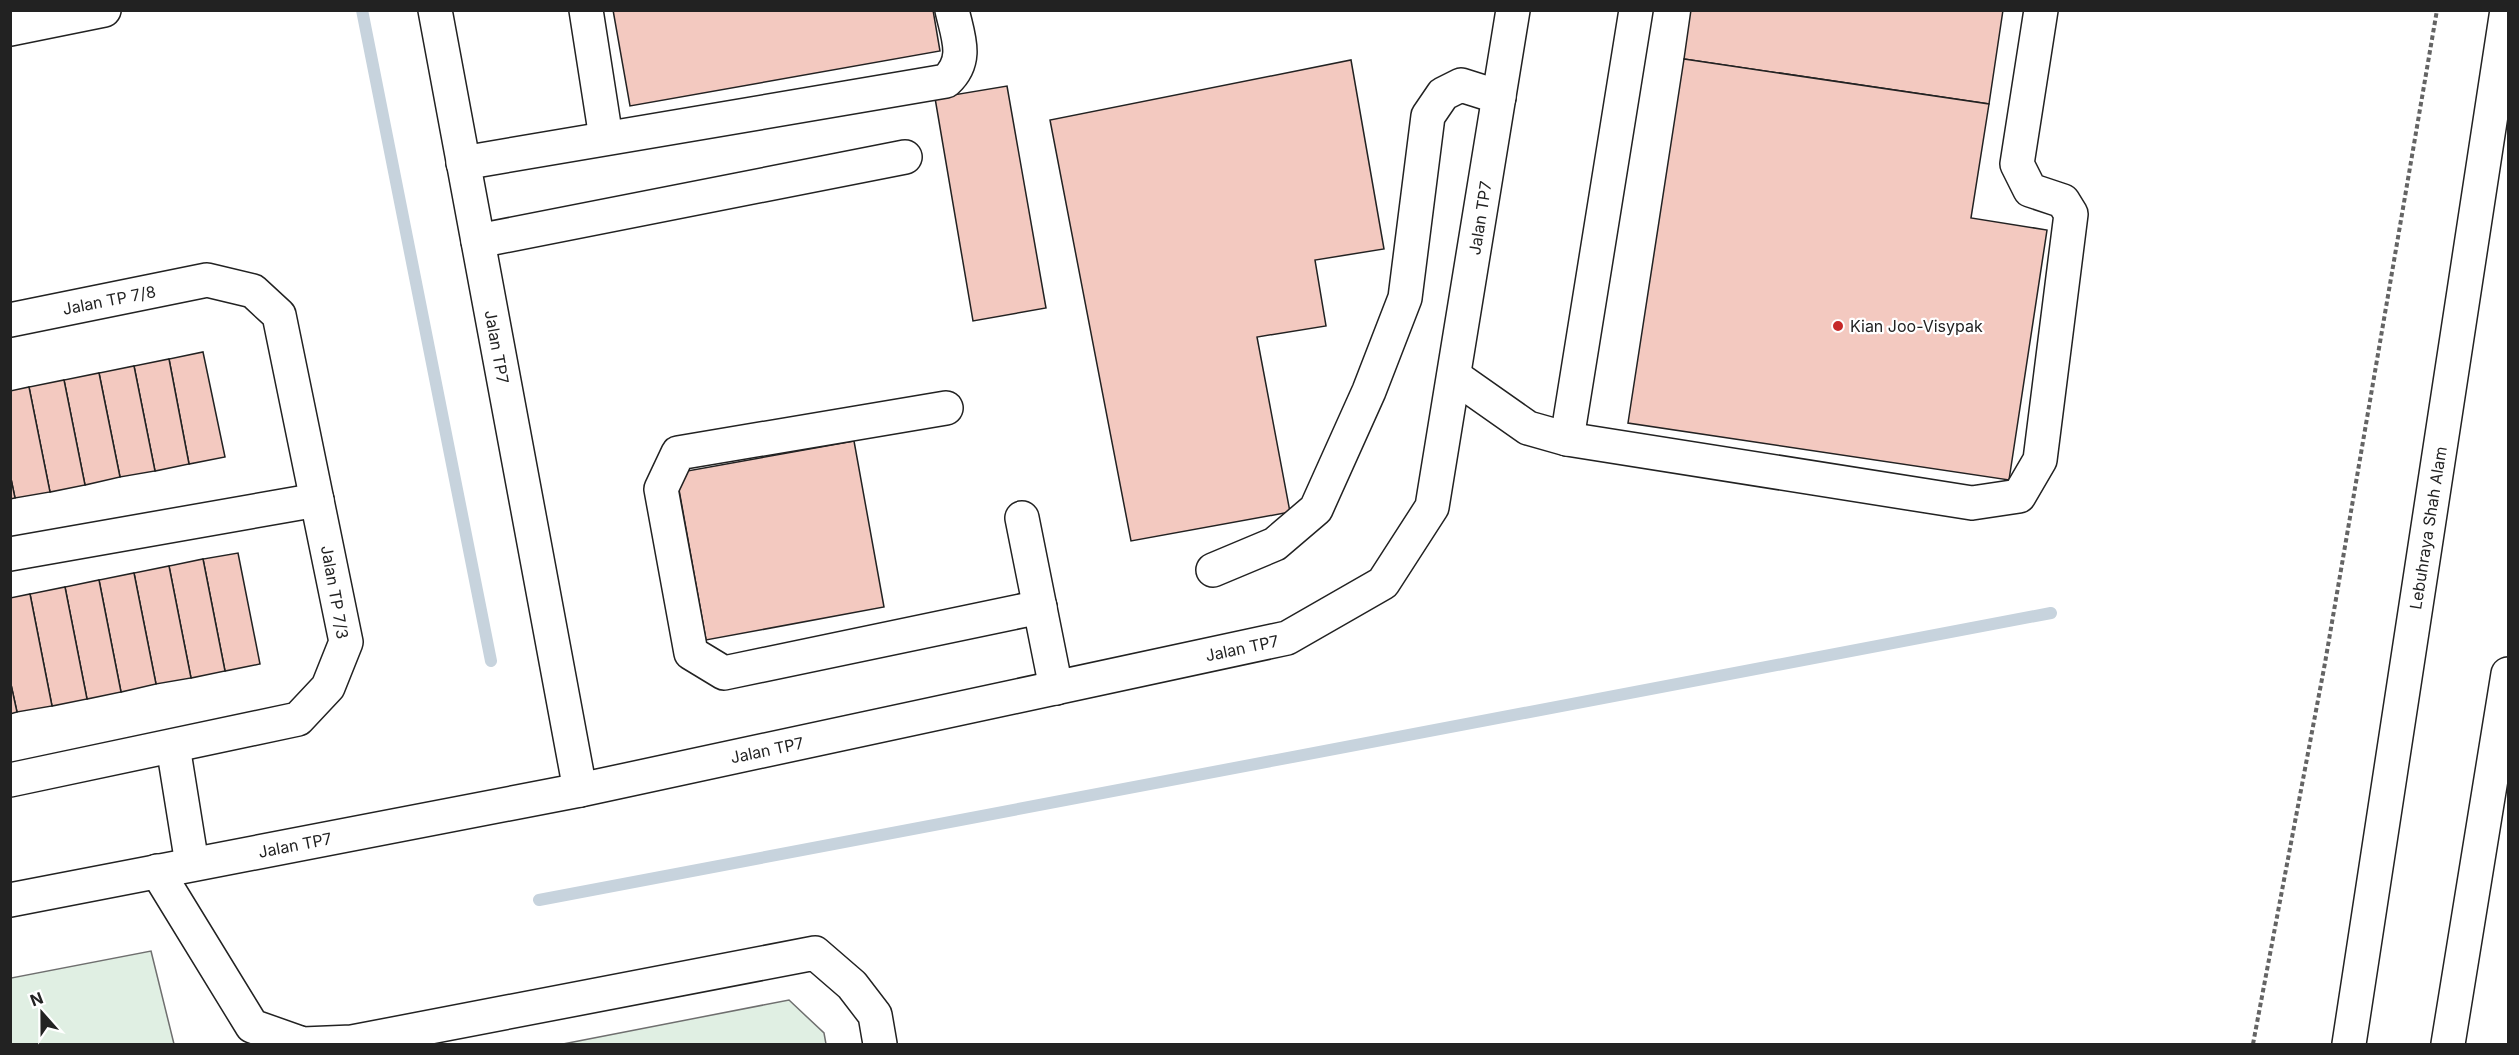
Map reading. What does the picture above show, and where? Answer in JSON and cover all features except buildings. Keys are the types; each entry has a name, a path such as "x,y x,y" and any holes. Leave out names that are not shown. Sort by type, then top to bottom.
{"main road":[{"path":"10,29 104,10"},
{"name":"Jalan TP7","path":"435,10 579,790"},
{"path":"586,10 606,138"},
{"path":"463,163 946,81 955,73 961,53 952,10"},
{"name":"Jalan TP7","path":"10,900 579,790 1287,638 1383,583 1432,507 1513,10"},
{"path":"1568,439 1636,10"},
{"path":"1454,376 1528,428 1568,439 1972,503 2019,496 2040,460 2071,214 2063,201 2030,190 2017,164 2041,10"},
{"name":"Lebuhraya Shah Alam","path":"2349,1044 2507,10"},
{"path":"1213,570 1275,544 1316,509 1369,391 1405,298 1428,116 1443,94 1461,85 1499,98"},
{"path":"478,241 904,158"},
{"name":"Jalan TP 7/8","path":"10,320 207,280"},
{"name":"Jalan TP 7/3","path":"10,780 298,719 328,687 346,642 279,315 253,291 207,280"},
{"path":"946,408 678,453 661,489 691,653 724,673 1040,607"},
{"path":"10,554 317,500"},
{"path":"1022,518 1056,688"},
{"path":"2448,1044 2508,674"},
{"path":"173,746 192,864"},
{"path":"157,871 252,1026 303,1044 352,1042 815,953 852,986 875,1015 880,1044"}],"path":[{"path":"2253,1044 2325,663 2437,10"}],"green space":[{"path":"151,951 174,1044 11,1044 11,978"},
{"path":"789,1000 824,1033 826,1044 563,1044"}],"waterway":[{"path":"362,10 491,661"},
{"path":"539,900 2051,613"}],"place":[{"name":"Kian Joo-Visypak","path":"1838,326"}]}
